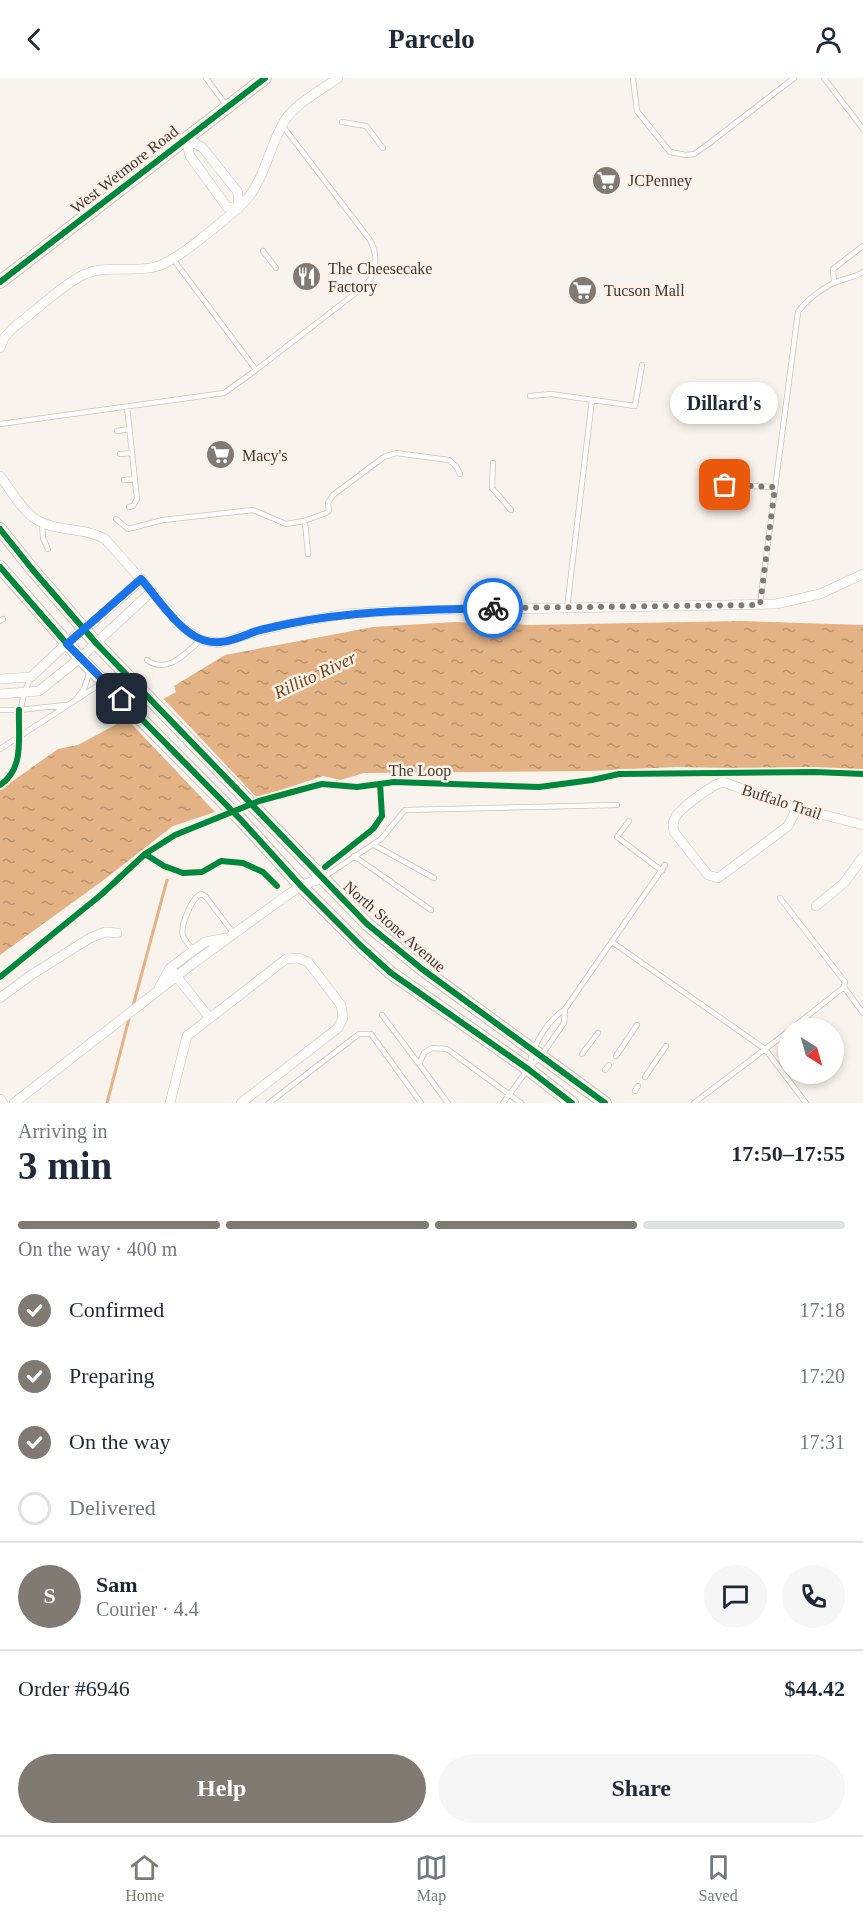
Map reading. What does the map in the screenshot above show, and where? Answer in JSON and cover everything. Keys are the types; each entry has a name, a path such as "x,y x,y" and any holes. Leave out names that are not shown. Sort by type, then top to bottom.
{"main road":[{"name":"West Wetmore Road","path":"0,282 265,78"},
{"name":"North Stone Avenue","path":"0,528 96,643 367,924 422,969 605,1103"},
{"name":"North Stone Avenue","path":"0,567 67,644 243,822 301,886 391,973 528,1069 572,1103"}],"street":[{"path":"0,348 4,338 13,328 83,275 110,269 146,268 161,265 173,259 238,209 252,193 263,173 282,125 290,114 338,78"},
{"path":"186,139 190,156 227,207 238,209"},
{"path":"186,139 202,147 237,192 238,209"},
{"path":"0,476 29,514 42,522 99,536 111,544 185,629 201,640 213,643 287,624 368,612 779,604 839,587 863,574"},
{"path":"0,679 31,677 83,628 93,622 141,579"},
{"path":"0,694 39,691 85,662 96,643 152,591"},
{"name":"Buffalo Trail","path":"796,808 791,822 782,832 724,876 718,878 708,875 674,832 674,819 678,813 718,783 723,782 796,808 863,825"},
{"path":"816,906 844,884 863,856"},
{"path":"14,1103 231,936 301,886 321,878"},
{"path":"0,998 90,938 105,932 117,933"},
{"path":"155,993 170,968 193,950 205,942 231,936"},
{"path":"170,1103 186,1036 286,959 298,958 308,962 341,1005 343,1018 338,1028 241,1103"},
{"path":"170,968 209,1017"},
{"path":"0,1099 3,1103"}],"lane":[{"path":"206,78 228,107"},
{"path":"633,78 637,111 670,152 686,155 694,154 707,145 794,78"},
{"path":"824,78 863,129"},
{"path":"342,122 366,126 383,148"},
{"path":"0,424 224,393 363,288 371,278 375,262 374,248 367,235 282,125"},
{"path":"834,282 833,269 863,246"},
{"path":"263,251 276,268"},
{"path":"173,259 256,370"},
{"path":"760,605 798,312 834,282 854,278 863,272"},
{"path":"530,396 551,394 635,406 642,365"},
{"path":"567,608 592,400"},
{"path":"127,407 137,499 133,506 129,507"},
{"path":"117,430 129,429"},
{"path":"120,454 132,453"},
{"path":"116,519 128,529 163,520 253,510 286,524 305,521 329,511 328,503 331,497 390,453 449,460 460,474"},
{"path":"494,463 492,488 511,510"},
{"path":"124,480 135,479"},
{"path":"725,485 775,487"},
{"path":"305,521 308,554"},
{"path":"42,522 43,537 48,549"},
{"path":"147,660 159,666 169,665 201,640"},
{"path":"0,711 71,703 84,689 90,674 85,662"},
{"path":"18,737 19,710 23,693 31,677"},
{"path":"0,749 105,682"},
{"path":"321,878 374,845 405,810 616,805"},
{"path":"503,1103 528,1069 556,1015 565,1009 664,868 616,837 629,820"},
{"path":"374,845 434,878"},
{"path":"354,856 431,910"},
{"path":"200,959 183,936 192,900 196,895 202,894 206,897 231,936"},
{"path":"780,898 845,982 844,987 863,1012"},
{"path":"612,942 765,1049 806,1103"},
{"path":"805,1018 844,987"},
{"path":"528,1069 536,1053 564,1023 565,1009"},
{"path":"382,1015 448,1103"},
{"path":"616,1056 637,1025"},
{"path":"582,1054 598,1033"},
{"path":"269,1103 359,1034 371,1034 421,1103"},
{"path":"694,1103 778,1039"},
{"path":"645,1077 666,1046"},
{"path":"419,1064 424,1053 432,1048 447,1049 521,1103"},
{"path":"605,1070 609,1065"}],"water":[{"name":"Rillito River","path":"741,621 863,625 863,770 676,767 590,771 364,773 340,780 323,776 173,826 101,882 0,955 0,790 58,749 78,745 176,692 174,686 225,655 373,627 455,622 530,625"}],"pier":[{"path":"161,696 259,800 217,814 124,716"}],"waterway":[{"path":"133,1006 167,880"},
{"path":"107,1103 130,1015"}],"cycle path":[{"path":"0,282 265,78"},
{"path":"0,529 96,643 367,924 422,969 605,1103"},
{"path":"0,567 67,644 105,682"},
{"path":"122,699 243,822 301,886 391,973 528,1069 572,1103"},
{"path":"0,785 8,778 17,761 19,710"},
{"name":"The Loop","path":"0,977 102,894 145,854 175,835 259,801 322,784 357,787 394,782 539,787 619,774 815,772 863,774"},
{"name":"The Loop","path":"325,867 373,829 382,816 380,784"},
{"path":"145,854 164,866 183,873 202,872 221,861 243,863 263,872 277,886"}],"way so far":[{"path":"493,608 760,605 775,487 725,485"}],"place":[{"name":"JCPenney","path":"607,180"},
{"name":"The Cheesecake Factory","path":"307,277"},
{"name":"Tucson Mall","path":"583,290"},
{"name":"Macy's","path":"221,455"},
{"name":"Dillard's","path":"725,485"}],"route":[{"path":"122,699 67,644 141,579 185,629 201,640 213,643 275,627 345,614 392,610 493,608"}]}
